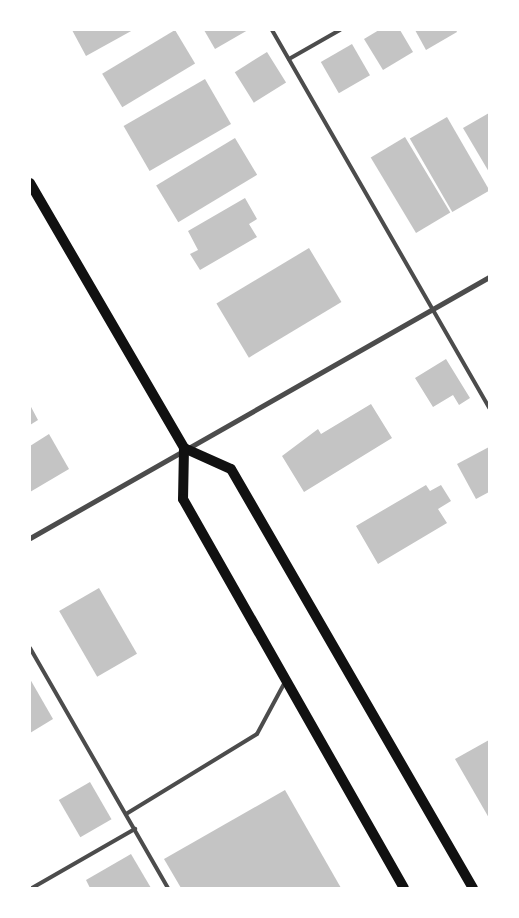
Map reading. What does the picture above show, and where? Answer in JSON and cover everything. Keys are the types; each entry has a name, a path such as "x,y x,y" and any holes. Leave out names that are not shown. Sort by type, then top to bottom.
{"main road":[{"path":"30,183 184,448 184,498 285,682 404,888"},
{"path":"184,448 231,469 473,888"}],"street":[{"path":"30,538 184,448 489,277"}],"lane":[{"path":"272,30 489,408"},
{"path":"289,59 340,30"},
{"path":"30,648 168,888"},
{"path":"126,814 257,734 285,682"},
{"path":"32,888 135,829"}],"building":[{"path":"72,30 133,30 86,56"},
{"path":"175,30 195,63 122,107 102,74"},
{"path":"204,30 248,30 215,49"},
{"path":"379,30 400,30 413,52 383,70 364,39"},
{"path":"415,30 456,30 457,32 426,50"},
{"path":"352,44 370,75 339,93 321,62"},
{"path":"267,52 286,83 254,103 235,72"},
{"path":"205,79 231,124 150,171 124,126"},
{"path":"489,113 489,172 463,128"},
{"path":"447,117 489,190 452,212 410,138"},
{"path":"405,137 450,212 416,233 371,158"},
{"path":"235,138 257,175 178,222 156,185"},
{"path":"245,198 257,219 249,224 257,237 200,270 190,254 198,250 188,231"},
{"path":"309,248 341,302 249,358 216,304"},
{"path":"446,359 470,398 459,405 453,395 433,407 415,378"},
{"path":"371,404 392,438 304,492 282,456 318,429 321,434"},
{"path":"30,405 38,420 30,425"},
{"path":"49,434 69,469 30,492 30,446"},
{"path":"489,447 489,492 476,499 457,464"},
{"path":"426,485 430,491 441,485 451,501 438,509 447,523 378,564 356,526"},
{"path":"99,588 137,654 97,677 59,611"},
{"path":"30,679 53,719 30,733"},
{"path":"489,740 489,818 455,759"},
{"path":"90,782 112,819 80,837 59,800"},
{"path":"285,790 341,888 181,888 164,859"},
{"path":"131,854 151,888 90,888 86,880"}]}
